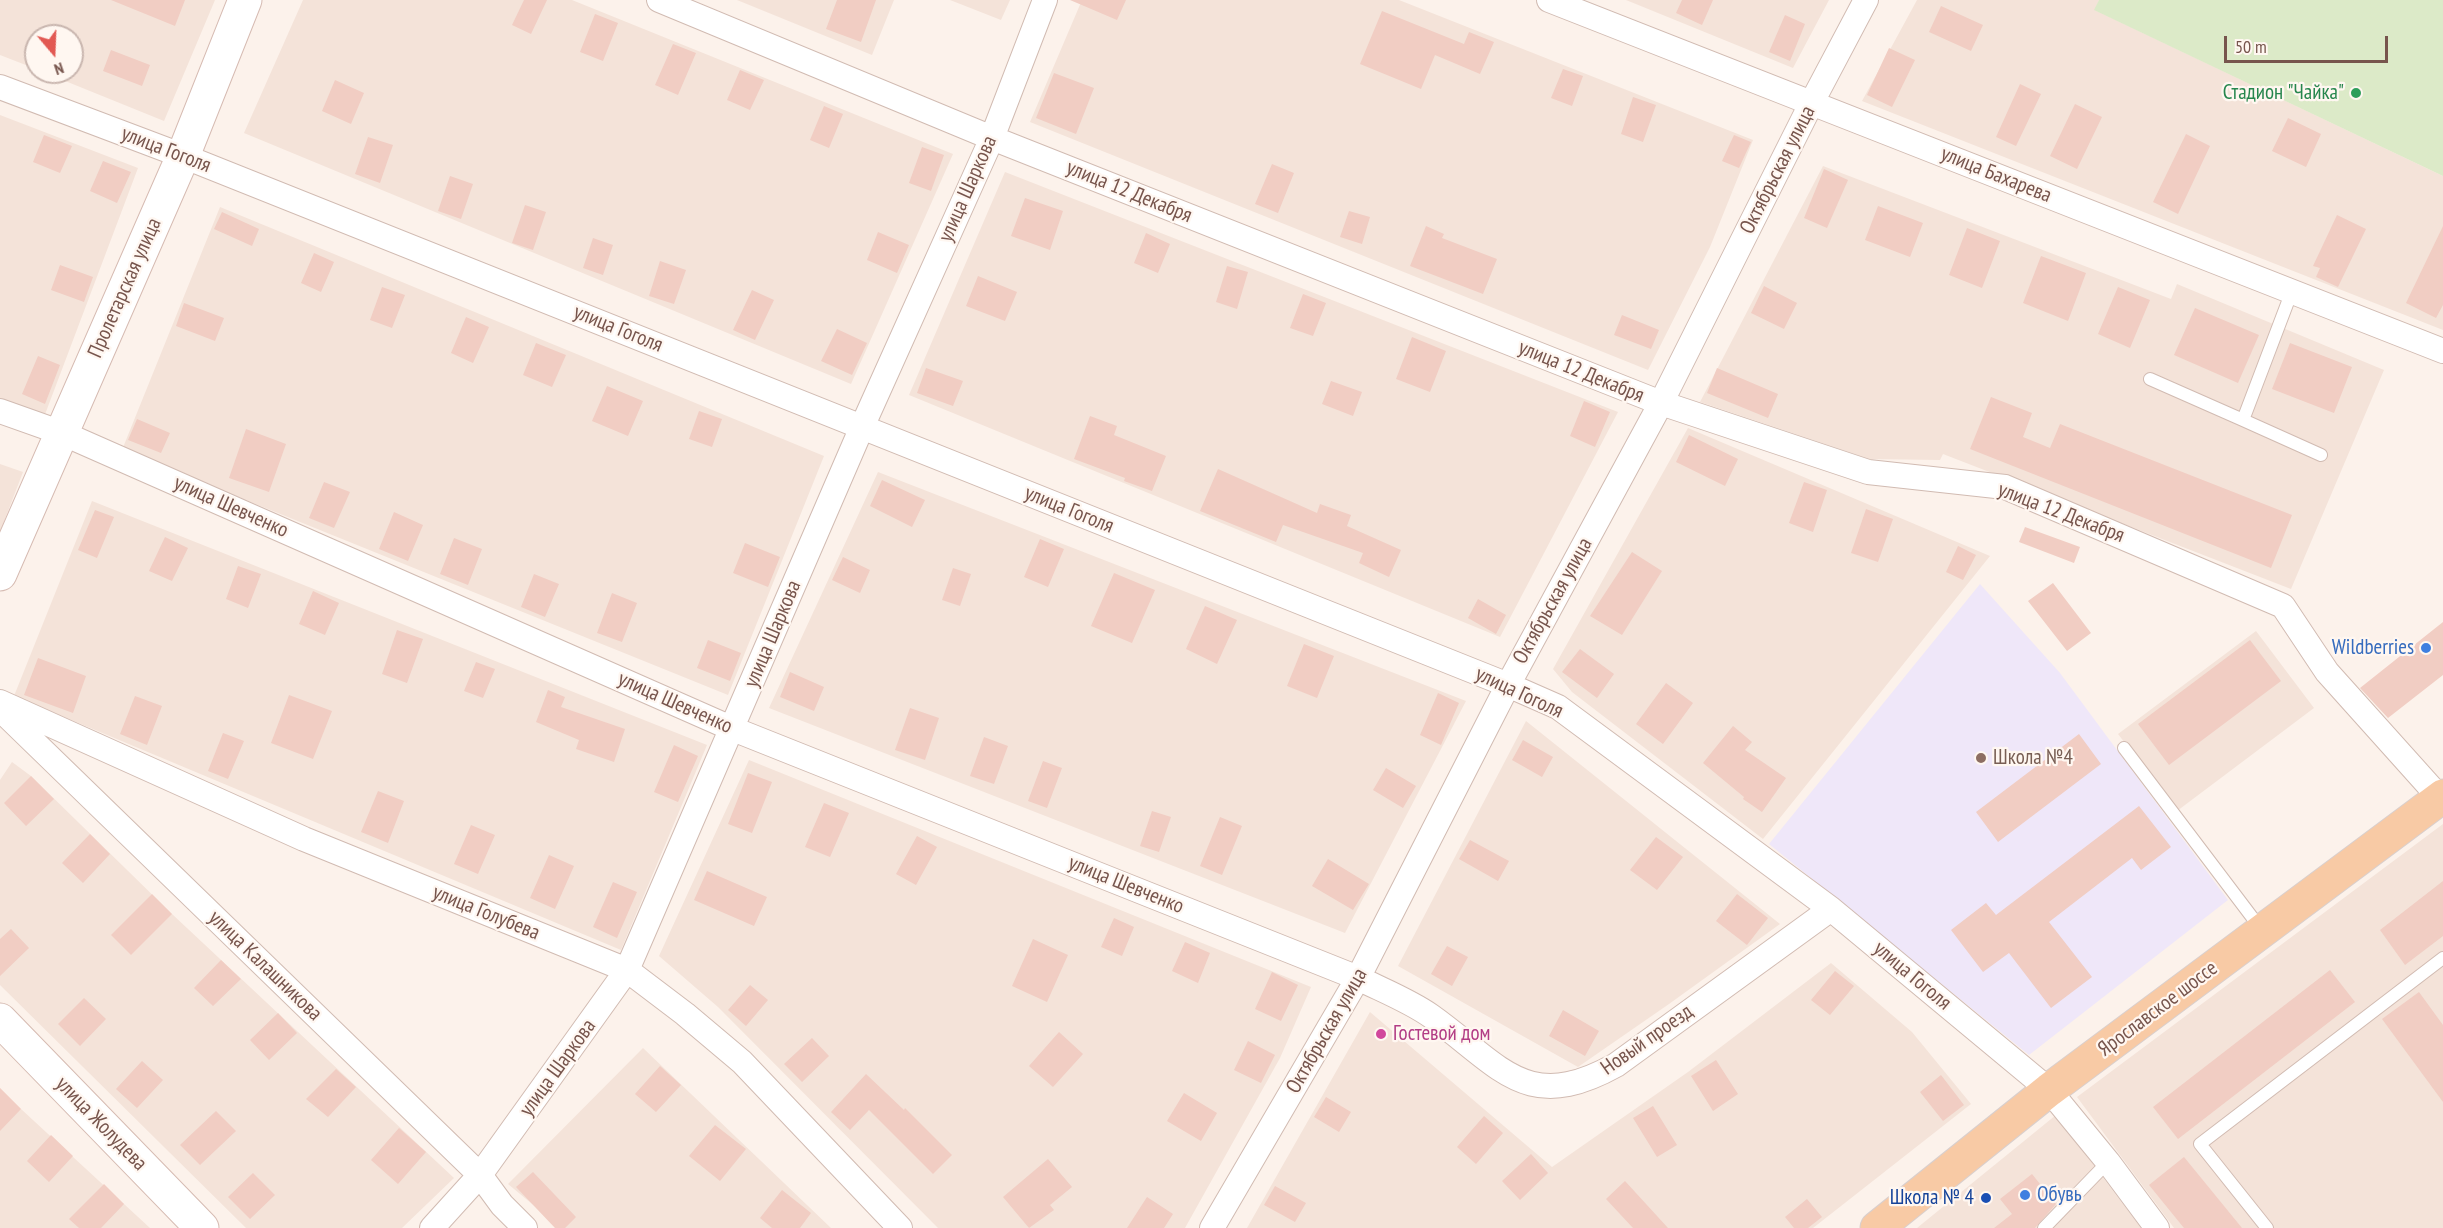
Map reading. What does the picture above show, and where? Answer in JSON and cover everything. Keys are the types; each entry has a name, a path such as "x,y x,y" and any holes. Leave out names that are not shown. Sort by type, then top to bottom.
{"main road":[{"name":"Пролетарская улица","path":"0,574 183,156 245,0"},
{"name":"Ярославское шоссе","path":"1878,1228 2049,1090 2442,797"},
{"name":"улица Жолудева","path":"0,1020 202,1228"}],"street":[{"name":"улица 12 Декабря","path":"659,0 992,138 1661,403 1868,472 2005,487 2283,606 2328,672 2442,797"},
{"name":"улица Шаркова","path":"432,1228 480,1175 627,970 862,427 992,138 1045,0"},
{"name":"улица Бахарева","path":"1549,0 2443,351"},
{"name":"Октябрьская улица","path":"1212,1228 1358,978 1508,685 1661,403 1812,102 1866,0"},
{"name":"улица Гоголя","path":"0,87 183,156 1508,685 1558,707 1831,909 2049,1090 2108,1162 2157,1228"},
{"name":"улица Шевченко","path":"0,411 62,433 733,729 1358,978"},
{"name":"улица Голубева","path":"0,702 304,839 627,970 685,1014 742,1062 900,1228"},
{"name":"улица Калашникова","path":"0,709 480,1175 502,1205 525,1228"},
{"name":"Новый проезд","path":"1358,978 1429,1014 1517,1080 1544,1087 1564,1086 1594,1077 1616,1065 1831,909"}],"lane":[{"path":"2243,420 2292,291"},
{"path":"2150,380 2321,455"},
{"path":"2124,748 2261,930"},
{"path":"2267,1228 2200,1144 2442,961"},
{"path":"2044,1228 2108,1162"}],"shaded area":[{"path":"0,0 215,0 164,121 73,84 84,84 84,24 24,24 24,64 0,55"},
{"path":"303,0 572,0 953,154 851,384 244,133"},
{"path":"737,0 894,0 872,55"},
{"path":"950,0 1010,0 1001,20"},
{"path":"1082,0 1399,0 1753,140 1710,247 1648,370 1030,122"},
{"path":"1626,0 1829,0 1793,68"},
{"path":"1917,0 2099,0 2095,10 2443,176 2443,330 1862,101"},
{"path":"0,115 138,168 44,417 0,399"},
{"path":"1823,166 2171,299 2177,284 2384,370 2291,589 1943,454 1940,460 1869,459 1700,402"},
{"path":"1005,172 1618,412 1500,637 909,395"},
{"path":"220,207 824,456 728,695 122,450"},
{"path":"1688,428 1990,556 1763,839 1572,692 1553,669"},
{"path":"0,464 23,472 0,532"},
{"path":"878,472 1466,701 1345,933 769,708"},
{"path":"92,501 707,745 621,950 14,696"},
{"name":"Школа №4","path":"1980,584 2060,673 2228,900 2029,1055 1769,844"},
{"path":"2256,631 2314,708 2177,811 2118,734"},
{"path":"1526,721 1780,924 1578,1067 1398,966"},
{"path":"749,760 1311,987 1280,1058 1185,1228 938,1228 718,1007 659,956"},
{"path":"12,762 31,776 172,914 454,1178 402,1228 246,1228 0,985 0,780"},
{"path":"2443,824 2443,1228 2174,1228 2077,1097"},
{"path":"1831,963 1912,1032 1971,1104 1813,1228 1247,1228 1370,1012 1552,1167 1688,1072"},
{"path":"643,1048 831,1228 561,1228 508,1184"},
{"path":"0,1088 21,1109 150,1228 0,1228"},
{"path":"2056,1115 2141,1228 1917,1228"}],"green space":[{"name":"Стадион \"Чайка\"","path":"2099,0 2443,0 2443,176 2094,10"}],"building":[{"path":"111,0 185,0 175,26"},
{"path":"524,0 547,0 531,34 512,25"},
{"path":"837,0 876,0 861,42 826,29"},
{"path":"1070,0 1126,0 1117,20"},
{"path":"1682,0 1713,0 1702,25 1676,13"},
{"path":"1941,6 1983,25 1971,51 1929,32"},
{"path":"1382,11 1464,44 1469,32 1494,42 1480,74 1435,55 1421,89 1360,64"},
{"path":"595,14 618,23 603,61 580,52"},
{"path":"1785,15 1805,24 1790,61 1769,52"},
{"path":"673,44 696,53 678,95 655,85"},
{"path":"1889,48 1915,60 1892,107 1867,95"},
{"path":"111,50 150,65 142,86 103,71"},
{"path":"1563,69 1583,76 1572,106 1551,98"},
{"path":"740,70 764,80 750,110 727,100"},
{"path":"1054,73 1094,88 1076,134 1036,118"},
{"path":"335,80 364,93 351,124 322,111"},
{"path":"2020,84 2041,94 2016,146 1996,137"},
{"path":"1633,97 1656,105 1643,142 1621,134"},
{"path":"2075,104 2102,117 2077,169 2050,156"},
{"path":"824,106 843,114 829,148 810,140"},
{"path":"2288,118 2321,134 2306,167 2272,151"},
{"path":"2186,134 2210,146 2178,214 2153,202"},
{"path":"44,135 72,146 60,173 33,162"},
{"path":"1734,135 1751,142 1739,168 1722,161"},
{"path":"368,137 393,145 380,183 355,174"},
{"path":"922,147 944,155 931,191 909,183"},
{"path":"103,161 131,172 117,203 90,191"},
{"path":"1272,164 1294,173 1278,213 1255,204"},
{"path":"1824,169 1848,180 1827,228 1804,218"},
{"path":"450,176 473,184 461,219 438,211"},
{"path":"1025,198 1063,211 1050,250 1011,236"},
{"path":"525,205 546,212 533,250 512,243"},
{"path":"1878,206 1923,223 1910,257 1865,240"},
{"path":"1349,211 1370,217 1362,244 1340,237"},
{"path":"222,212 259,229 252,246 214,229"},
{"path":"2337,215 2366,229 2338,287 2316,277 2320,268 2313,266"},
{"path":"1426,226 1444,234 1442,238 1497,259 1483,294 1410,266"},
{"path":"2443,226 2443,305 2436,318 2406,303"},
{"path":"1967,228 2000,241 1982,288 1949,275"},
{"path":"878,232 909,245 897,273 867,260"},
{"path":"1146,233 1170,244 1158,273 1134,263"},
{"path":"593,238 613,245 603,275 583,268"},
{"path":"314,253 334,262 321,292 301,283"},
{"path":"2041,256 2086,273 2068,321 2023,303"},
{"path":"660,261 686,270 674,304 649,296"},
{"path":"60,265 93,277 84,302 51,290"},
{"path":"1227,266 1248,272 1237,309 1216,302"},
{"path":"978,276 1017,292 1005,321 966,306"},
{"path":"1764,286 1797,303 1784,329 1751,313"},
{"path":"382,287 405,295 392,328 370,320"},
{"path":"2118,287 2150,300 2130,348 2098,334"},
{"path":"752,290 774,300 755,340 733,330"},
{"path":"1303,294 1326,303 1313,336 1290,328"},
{"path":"184,303 224,318 215,341 176,326"},
{"path":"2195,308 2259,335 2238,383 2174,355"},
{"path":"1622,315 1659,330 1651,349 1614,335"},
{"path":"466,317 489,327 473,363 451,353"},
{"path":"837,329 867,343 852,375 821,361"},
{"path":"1412,337 1446,351 1430,392 1396,379"},
{"path":"536,343 566,355 552,387 523,375"},
{"path":"2290,343 2352,367 2334,413 2272,389"},
{"path":"38,356 60,365 45,404 22,394"},
{"path":"926,368 963,381 953,406 917,393"},
{"path":"1717,368 1778,394 1768,418 1707,393"},
{"path":"1331,381 1362,392 1353,416 1322,404"},
{"path":"607,386 643,401 628,436 592,421"},
{"path":"1991,397 2032,413 2023,437 2050,448 2060,424 2292,515 2271,568 1970,449"},
{"path":"1584,401 1610,412 1595,447 1570,436"},
{"path":"699,411 722,419 712,447 689,439"},
{"path":"1090,416 1117,426 1114,435 1166,456 1152,491 1074,459"},
{"path":"137,419 170,433 161,453 128,440"},
{"path":"246,429 286,444 269,492 229,478"},
{"path":"1689,435 1738,459 1725,486 1676,462"},
{"path":"1218,469 1317,513 1320,504 1351,515 1347,526 1401,550 1389,577 1359,563 1363,553 1283,525 1276,542 1200,511"},
{"path":"882,480 925,500 912,527 870,506"},
{"path":"324,482 350,492 334,528 309,518"},
{"path":"1804,482 1827,490 1813,532 1789,523"},
{"path":"1866,509 1893,519 1878,562 1851,553"},
{"path":"95,510 114,517 97,558 78,550"},
{"path":"394,512 423,525 408,561 379,549"},
{"path":"2025,527 2080,547 2074,563 2019,542"},
{"path":"165,537 188,548 172,581 149,571"},
{"path":"454,538 482,549 468,585 440,574"},
{"path":"1040,539 1064,549 1048,587 1024,577"},
{"path":"745,543 780,557 768,587 733,573"},
{"path":"1958,546 1976,555 1963,580 1946,572"},
{"path":"1632,552 1662,571 1622,635 1590,616"},
{"path":"843,557 870,570 860,593 832,580"},
{"path":"238,566 261,574 248,608 226,599"},
{"path":"953,568 971,574 960,606 942,600"},
{"path":"1114,573 1155,590 1132,643 1091,626"},
{"path":"534,574 559,584 545,617 521,607"},
{"path":"2053,583 2091,633 2067,651 2028,601"},
{"path":"313,591 339,603 325,635 299,624"},
{"path":"612,593 637,603 622,642 597,633"},
{"path":"1478,599 1506,615 1496,634 1468,618"},
{"path":"1205,606 1237,620 1217,664 1186,649"},
{"name":"Wildberries","path":"2443,622 2443,675 2388,718 2360,688"},
{"path":"397,630 423,639 407,683 382,674"},
{"path":"708,640 741,653 730,681 697,668"},
{"path":"2250,640 2281,681 2169,765 2138,724"},
{"path":"1304,644 1334,656 1317,698 1287,686"},
{"path":"1580,649 1614,674 1597,698 1562,672"},
{"path":"38,658 86,676 73,713 24,695"},
{"path":"476,662 495,669 483,698 464,691"},
{"path":"790,672 824,687 814,711 780,697"},
{"path":"1666,683 1693,703 1663,744 1636,724"},
{"path":"548,690 565,697 561,707 625,729 614,762 576,749 579,740 536,722"},
{"path":"1438,693 1459,703 1441,745 1420,735"},
{"path":"289,695 332,711 313,759 271,743"},
{"path":"135,696 162,706 147,745 120,734"},
{"path":"910,708 939,718 925,760 895,750"},
{"path":"1733,726 1752,742 1745,750 1786,778 1762,812 1743,799 1744,797 1703,763"},
{"path":"223,733 244,741 228,779 208,771"},
{"path":"2079,734 2101,764 1998,842 1976,812"},
{"path":"984,737 1008,746 994,784 970,776"},
{"path":"1523,740 1553,757 1542,777 1512,760"},
{"path":"674,745 698,756 678,802 654,792"},
{"path":"1043,761 1062,768 1047,808 1028,801"},
{"path":"1386,768 1416,786 1403,808 1373,790"},
{"path":"748,773 772,782 752,833 728,824"},
{"path":"31,776 54,799 26,826 4,803"},
{"path":"378,791 404,801 388,843 361,832"},
{"path":"824,803 849,813 830,857 805,847"},
{"path":"2139,806 2171,847 2141,870 2132,858 2049,922 2092,977 2051,1008 2009,953 1983,972 1951,930 1986,903 1996,915"},
{"path":"1152,811 1171,817 1159,852 1140,846"},
{"path":"1220,817 1242,826 1222,875 1200,866"},
{"path":"471,825 495,835 478,874 454,864"},
{"path":"90,834 110,854 83,883 62,863"},
{"path":"917,836 937,847 916,885 896,874"},
{"path":"1656,837 1683,857 1657,890 1630,870"},
{"path":"1470,840 1509,861 1498,881 1459,859"},
{"path":"549,855 574,866 555,909 530,898"},
{"path":"1328,859 1369,884 1353,910 1312,886"},
{"path":"707,871 767,897 754,926 694,900"},
{"path":"2443,881 2443,936 2405,965 2380,930"},
{"path":"613,882 637,892 617,938 593,927"},
{"path":"152,894 172,914 131,955 111,935"},
{"path":"1737,894 1768,918 1747,945 1716,921"},
{"path":"1114,918 1134,927 1122,956 1101,947"},
{"path":"11,929 29,948 0,976 0,939"},
{"path":"1033,939 1068,955 1047,1002 1012,986"},
{"path":"1185,942 1210,953 1198,983 1172,971"},
{"path":"1447,946 1468,957 1452,986 1431,974"},
{"path":"221,960 241,979 213,1006 194,988"},
{"path":"2330,970 2355,1002 2178,1139 2153,1107"},
{"path":"1835,971 1854,986 1830,1015 1811,1000"},
{"path":"1272,972 1298,985 1281,1021 1255,1009"},
{"path":"750,985 768,1000 746,1026 728,1010"},
{"path":"2419,992 2443,1025 2443,1102 2382,1019"},
{"path":"84,998 106,1019 80,1046 58,1024"},
{"path":"1563,1010 1599,1031 1585,1056 1549,1036"},
{"path":"278,1013 297,1033 269,1060 250,1040"},
{"path":"1059,1032 1083,1054 1053,1087 1029,1066"},
{"path":"812,1038 829,1056 802,1082 784,1064"},
{"path":"1248,1041 1275,1055 1261,1083 1234,1070"},
{"path":"1716,1060 1738,1094 1713,1111 1691,1076"},
{"path":"142,1061 163,1080 137,1108 116,1089"},
{"path":"660,1066 681,1085 656,1112 635,1094"},
{"path":"336,1069 356,1087 328,1117 306,1099"},
{"path":"866,1074 904,1110 905,1108 952,1155 933,1174 869,1110 850,1130 831,1112"},
{"path":"1941,1075 1964,1105 1943,1121 1920,1092"},
{"path":"0,1088 21,1109 0,1131"},
{"path":"1184,1093 1217,1113 1201,1141 1167,1121"},
{"path":"1326,1097 1351,1112 1339,1132 1314,1117"},
{"path":"1653,1106 1677,1145 1657,1157 1633,1118"},
{"path":"216,1111 236,1131 200,1165 180,1145"},
{"path":"1484,1116 1503,1133 1476,1164 1457,1147"},
{"path":"715,1125 746,1149 720,1181 689,1156"},
{"path":"399,1128 426,1152 398,1184 371,1160"},
{"path":"51,1135 73,1156 49,1182 27,1161"},
{"path":"1531,1154 1548,1173 1520,1200 1502,1181"},
{"path":"2184,1157 2242,1228 2184,1228 2149,1185"},
{"path":"1048,1159 1072,1187 1050,1205 1054,1210 1029,1228 1003,1197"},
{"path":"533,1172 576,1217 565,1228 555,1228 516,1187"},
{"path":"253,1173 275,1195 250,1219 228,1197"},
{"path":"2032,1174 2056,1204 2035,1228 1994,1228 2012,1214 2000,1199"},
{"path":"1625,1181 1668,1228 1633,1228 1606,1199"},
{"path":"104,1184 124,1204 101,1228 79,1228 69,1219"},
{"path":"1275,1186 1306,1203 1295,1222 1264,1205"},
{"path":"782,1190 811,1213 800,1228 772,1228 760,1218"},
{"path":"1147,1197 1173,1214 1164,1228 1127,1228"},
{"path":"1807,1199 1822,1217 1808,1228 1794,1228 1785,1217"}],"place":[{"name":"Стадион \"Чайка\"","path":"2356,93"},
{"name":"Wildberries","path":"2426,648"},
{"name":"Школа №4","path":"1981,758"},
{"name":"Гостевой дом","path":"1381,1034"},
{"name":"Обувь","path":"2025,1195"},
{"name":"Школа № 4","path":"1986,1198"}]}
